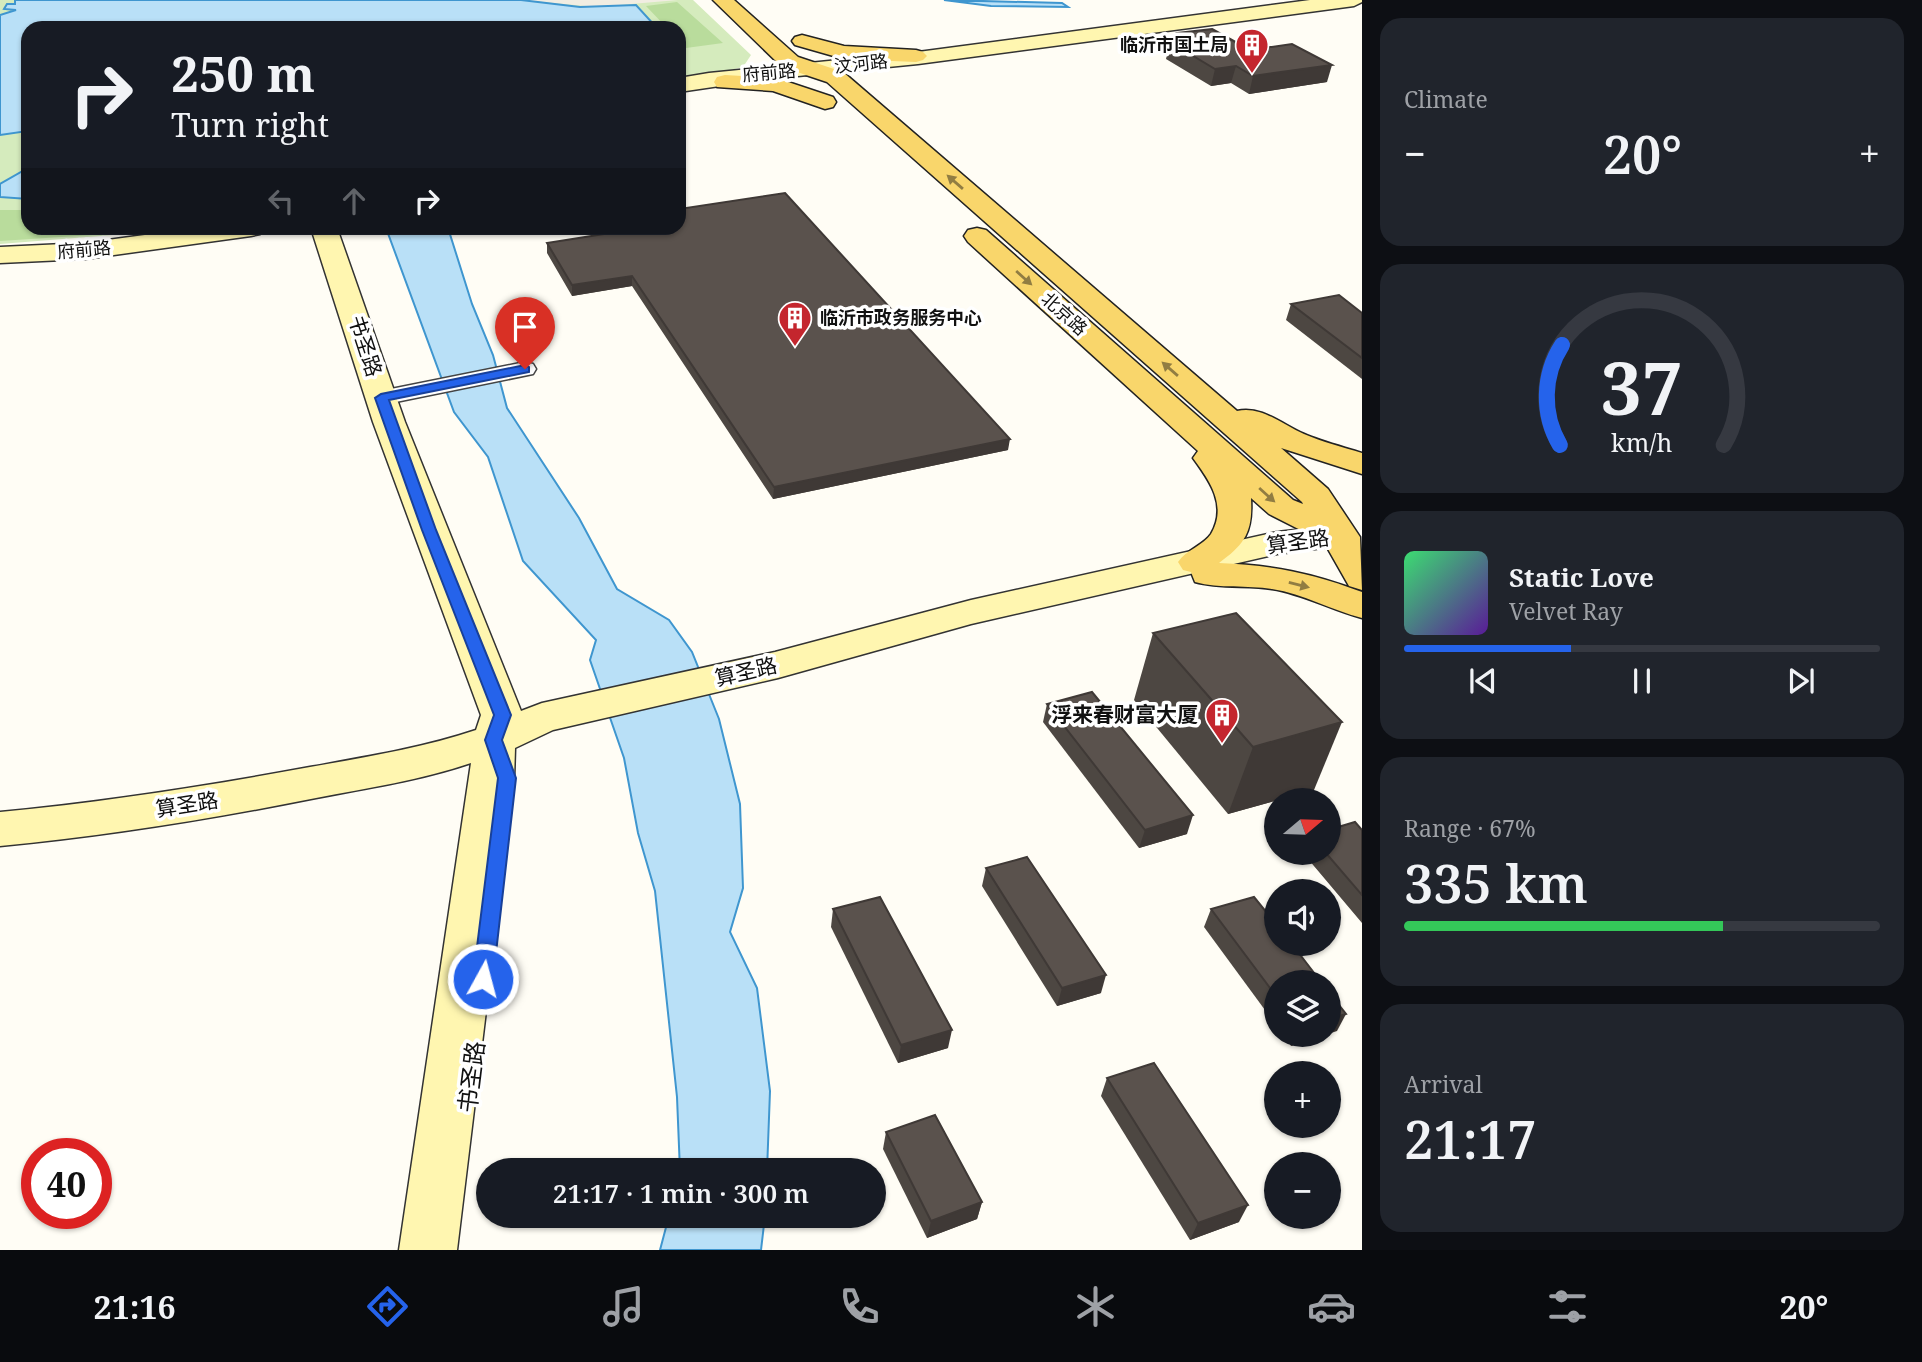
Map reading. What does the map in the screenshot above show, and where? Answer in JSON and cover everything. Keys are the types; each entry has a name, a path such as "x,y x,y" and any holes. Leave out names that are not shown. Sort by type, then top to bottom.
{"main road":[{"name":"北京路","path":"723,0 790,62 810,69"},
{"name":"北京路","path":"746,0 814,59 809,79 853,106 1185,402 1280,507 1356,536"},
{"path":"785,34 820,49 842,53 917,57"},
{"path":"722,80 758,65 763,54 764,38"},
{"path":"722,80 776,85 853,106 867,75 885,66 917,57"},
{"name":"北京路","path":"853,106 907,170"},
{"name":"北京路","path":"964,224 1185,402"},
{"path":"1185,402 1362,464"},
{"path":"1185,402 1233,491 1234,515 1227,540 1202,568"},
{"path":"1356,536 1362,578"},
{"path":"1202,568 1270,578 1319,589 1362,606"}],"street":[{"name":"汶河路","path":"917,57 1335,0"},
{"name":"汶河路","path":"810,69 1354,0"},
{"name":"府前路","path":"686,87 810,69"},
{"name":"府前路","path":"0,249 87,244 160,235"},
{"name":"府前路","path":"0,256 85,251 200,235"},
{"name":"书圣路","path":"315,235 380,436 507,778 451,1250"},
{"name":"书圣路","path":"326,235 429,530 502,715 494,740 492,780 481,844 428,1250"},
{"path":"381,398 519,370"},
{"name":"算圣路","path":"0,829 85,821 218,801 436,759 494,740 867,654 1202,568 1290,555 1356,536"},
{"name":"算圣路","path":"0,811 88,803 217,784 432,740 494,740"}],"green space":[{"path":"0,0 693,0 751,55 743,67 686,80 686,21 21,21 21,235 112,235 0,244"},
{"path":"677,2 723,43 686,48 686,21 660,21 646,6"},
{"path":"0,210 21,210 21,235 92,235 0,241"}],"shaded area":[{"path":"521,0 678,0 596,7"}],"water":[{"path":"15,0 521,0 580,7 636,5 651,21 21,21 21,132 0,135 0,15 16,10 4,9 7,4 15,4"},
{"path":"944,0 1062,3 1068,7 991,6"},
{"path":"21,172 21,198 0,197 0,184"},
{"path":"389,235 450,235 472,304 493,355 507,408 579,518 617,589 669,620 692,652 719,719 740,804 743,888 730,932 757,988 770,1091 767,1158 679,1158 677,1097 655,891 638,833 624,758 590,660 596,640 523,561 488,457 454,412"},
{"path":"666,1228 764,1228 761,1250 660,1250"}],"building":[{"path":"1212,29 1250,50 1292,44 1332,65 1253,76 1236,66 1215,69 1170,42 1189,39 1178,33"},
{"name":"临沂市政务服务中心","path":"785,193 1010,439 774,487 632,276 572,285 547,243 598,235 686,235 686,208"},
{"path":"1339,295 1362,313 1362,358 1291,304"},
{"path":"1236,613 1342,722 1253,747 1153,633"},
{"path":"1092,692 1193,815 1145,830 1047,704"},
{"path":"1355,822 1362,830 1362,895 1336,865 1341,865 1341,826"},
{"path":"1027,857 1106,975 1062,988 986,868"},
{"path":"880,897 952,1030 901,1045 833,909"},
{"path":"1254,897 1264,909 1264,956 1301,956 1312,970 1264,970 1264,980 1211,909"},
{"path":"1154,1063 1248,1205 1198,1223 1107,1078"},
{"path":"935,1115 982,1202 931,1221 886,1132"}],"place":[{"name":"临沂市国土局","path":"1252,75"},
{"name":"临沂市政务服务中心","path":"795,348"},
{"name":"浮来春财富大厦","path":"1222,745"}],"route":[{"path":"483,979 507,778 494,740 502,715 429,530 381,398 525,369"}]}
